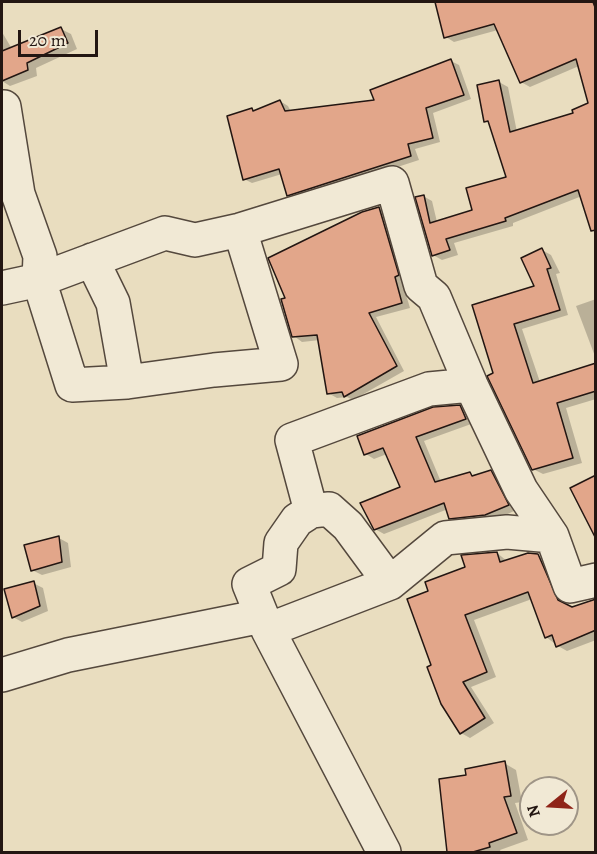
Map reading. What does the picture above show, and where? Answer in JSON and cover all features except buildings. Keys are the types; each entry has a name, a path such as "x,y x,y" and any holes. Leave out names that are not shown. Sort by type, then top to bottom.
{"street":[{"path":"2,106 18,194 39,256 39,280 72,385 127,382 280,364 240,230"},
{"path":"2,288 39,280 165,233 195,240 240,230 392,183 421,286 434,297 471,385 521,490 552,536 570,586 596,580"},
{"path":"92,260 113,303 127,382"},
{"path":"311,511 292,440 429,389 471,385"},
{"path":"384,852 265,623 249,584 279,570 281,543 297,520 311,511 329,509 348,526 390,584"},
{"path":"2,675 68,655 265,623 390,584 445,538 507,532 552,536"}]}
